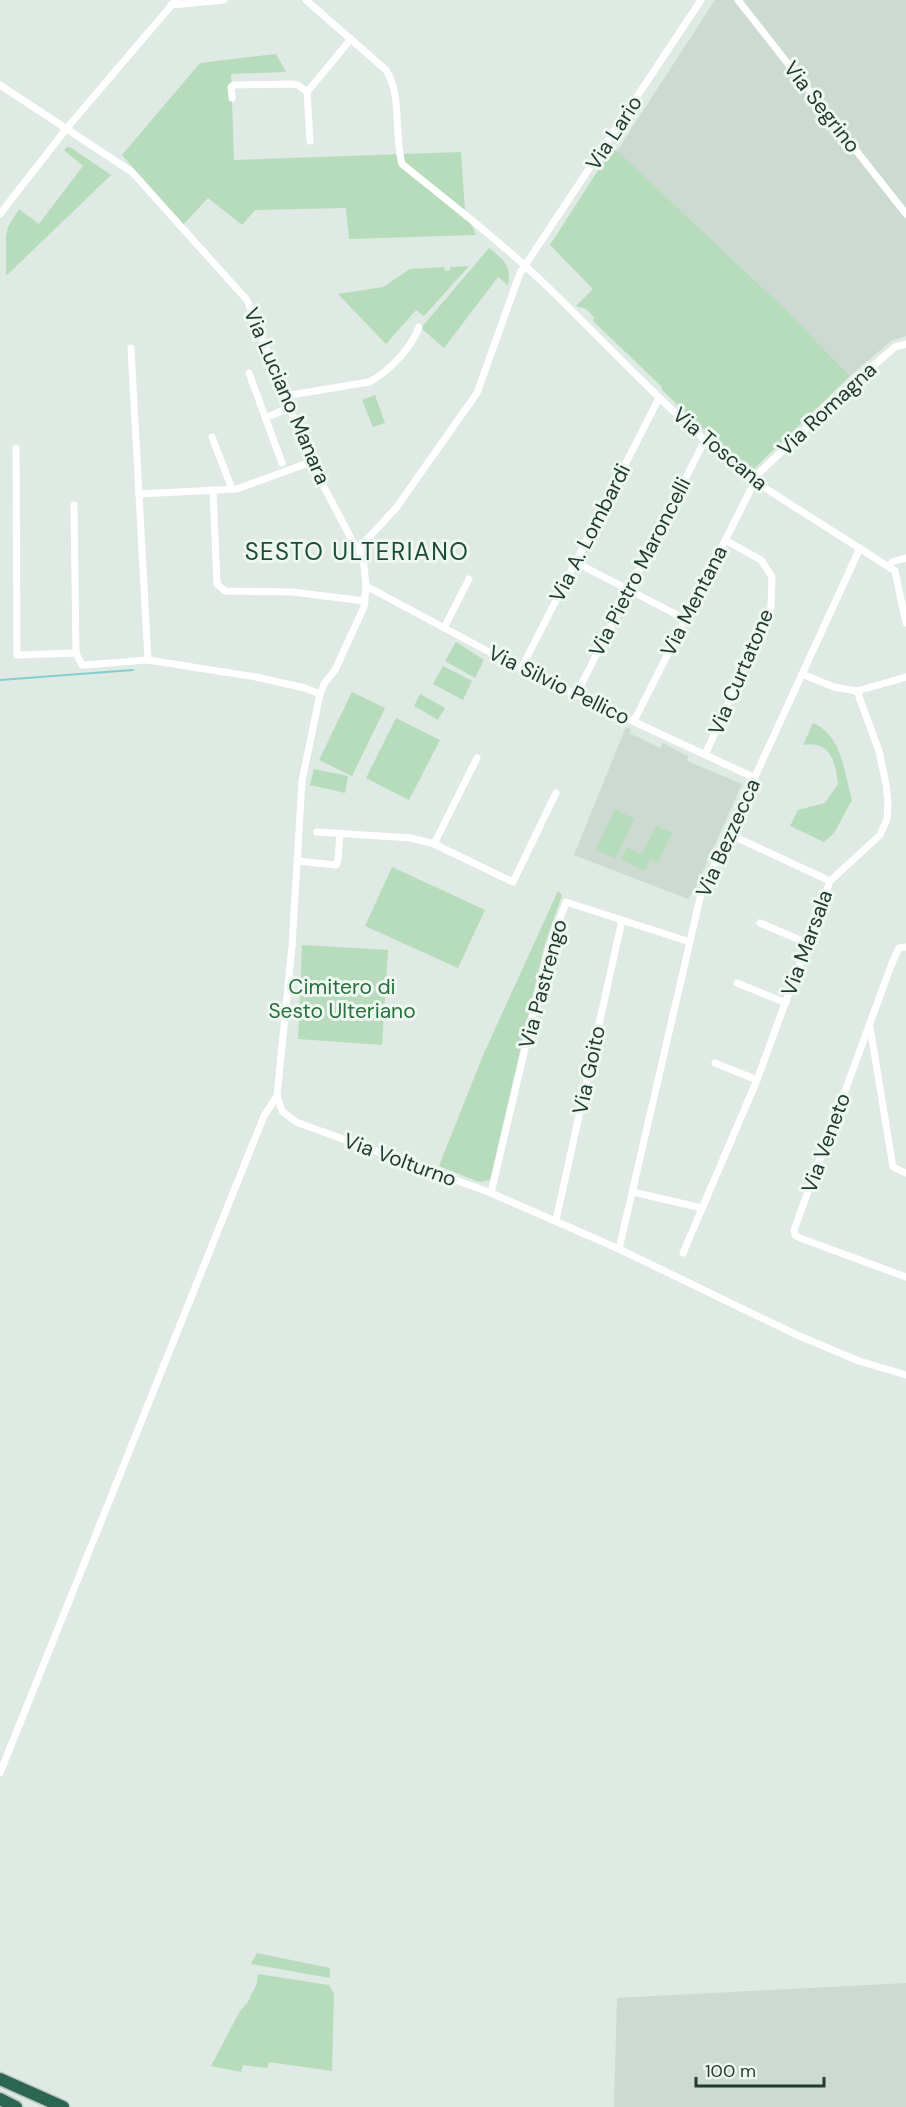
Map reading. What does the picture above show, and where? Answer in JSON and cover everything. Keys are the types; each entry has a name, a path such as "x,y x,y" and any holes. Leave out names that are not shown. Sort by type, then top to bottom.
{"highway":[{"path":"0,2079 63,2107"},
{"path":"0,2099 16,2107"}],"street":[{"path":"0,214 66,129 173,3 224,0"},
{"name":"Via Toscana","path":"306,0 386,70 393,81 402,164 525,266 659,398 754,482 889,566"},
{"name":"Via Lario","path":"359,548 396,507 477,393 520,273 702,0"},
{"name":"Via Segrino","path":"738,0 906,214"},
{"path":"310,141 307,92 351,39"},
{"path":"232,98 231,87 234,85 292,84 298,85 307,92"},
{"name":"Via Luciano Manara","path":"0,85 132,172 247,300 311,462 354,544 359,548 364,566 365,601 335,670 324,684 320,694"},
{"path":"285,396 369,382 377,378 416,337 419,327"},
{"name":"Via Romagna","path":"754,482 759,473 858,379 895,347 906,344"},
{"path":"131,348 148,660"},
{"path":"249,373 282,463"},
{"name":"Via A. Lombardi","path":"521,669 659,398"},
{"path":"265,418 289,408"},
{"path":"212,437 232,489"},
{"name":"Via Pietro Maroncelli","path":"576,694 705,441"},
{"path":"16,448 17,656 76,654"},
{"path":"139,494 237,489 311,462"},
{"name":"Via Mentana","path":"634,721 754,482"},
{"path":"213,490 217,584 220,589 292,592 365,601"},
{"path":"0,1773 264,1116 277,1096 292,945 302,781 320,694 256,677 148,660 82,665 76,654 74,505"},
{"name":"Via Curtatone","path":"705,755 771,607 772,577 761,560 725,540"},
{"name":"Via Bezzecca","path":"619,1249 701,894 860,548"},
{"path":"906,558 892,562 889,566 895,571 906,623"},
{"path":"575,562 685,619"},
{"path":"444,628 469,579"},
{"name":"Via Silvio Pellico","path":"366,586 521,669 755,778"},
{"path":"802,674 834,687 858,691 906,677"},
{"name":"Via Marsala","path":"682,1253 757,1080 830,881 880,836 886,819 888,803 879,751 858,691"},
{"path":"434,844 477,758"},
{"path":"317,832 411,838 434,844 513,882 556,793"},
{"path":"297,861 336,865 339,833"},
{"path":"729,834 830,881"},
{"name":"Via Pastrengo","path":"491,1193 548,951 566,902 690,942"},
{"name":"Via Goito","path":"556,1221 622,920"},
{"path":"760,923 807,943"},
{"name":"Via Veneto","path":"906,947 899,948 794,1230 795,1235 800,1238 906,1277"},
{"path":"737,983 786,1003"},
{"path":"869,1024 893,1167 906,1173"},
{"path":"715,1063 757,1080"},
{"name":"Via Volturno","path":"277,1096 282,1111 296,1122 491,1193 619,1249 796,1335 859,1361 906,1375"},
{"path":"633,1192 702,1208"}],"shaded area":[{"path":"715,0 906,0 906,336 891,341 850,376 782,306 617,151"},
{"path":"626,727 631,729 629,733 660,748 663,743 688,756 687,761 742,784 694,891 688,899 574,855"},
{"path":"906,1983 906,2107 614,2107 617,1998"}],"green space":[{"path":"276,54 286,72 231,74 234,160 461,152 465,211 476,235 349,239 346,208 255,210 242,225 208,198 183,225 122,155 200,63"},
{"path":"67,147 111,175 6,276 6,236 8,227 19,209 39,224 83,166 64,150"},
{"path":"613,147 782,306 850,376 751,470 735,459 662,390 661,386 593,321 594,317 586,309 576,306 593,289 550,245"},
{"path":"489,248 505,264 509,273 508,285 498,277 444,348 421,328"},
{"path":"469,266 424,316 416,310 386,344 338,294 383,287 410,269 444,267 445,271 450,270 450,267"},
{"path":"375,395 385,423 373,427 362,400"},
{"path":"456,642 484,660 475,678 445,661"},
{"path":"443,666 472,681 463,700 433,684"},
{"path":"352,692 385,708 352,776 319,760"},
{"path":"420,694 445,708 438,720 414,706"},
{"path":"396,718 440,740 409,800 366,778"},
{"path":"813,723 831,737 836,746 852,800 834,833 824,842 790,826 798,810 825,803 838,784 836,769 826,750 812,744 803,745"},
{"path":"314,769 348,776 345,793 310,785"},
{"path":"615,809 634,819 615,859 596,849"},
{"path":"656,826 672,833 658,863 650,859 645,871 621,860 627,847 642,854"},
{"path":"392,867 485,910 458,968 365,926"},
{"path":"558,891 562,895 544,947 490,1180 479,1182 439,1166 484,1053"},
{"name":"Cimitero di Sesto Ulteriano","path":"302,945 388,950 382,1045 298,1039"},
{"path":"257,1953 330,1968 330,1978 251,1964"},
{"path":"258,1974 329,1985 334,1994 332,2071 269,2062 267,2068 243,2065 241,2072 211,2066 240,2011 248,2002 257,1983"}],"waterway":[{"path":"0,680 133,670"}],"district":[{"name":"SESTO ULTERIANO","path":"357,552"}]}
